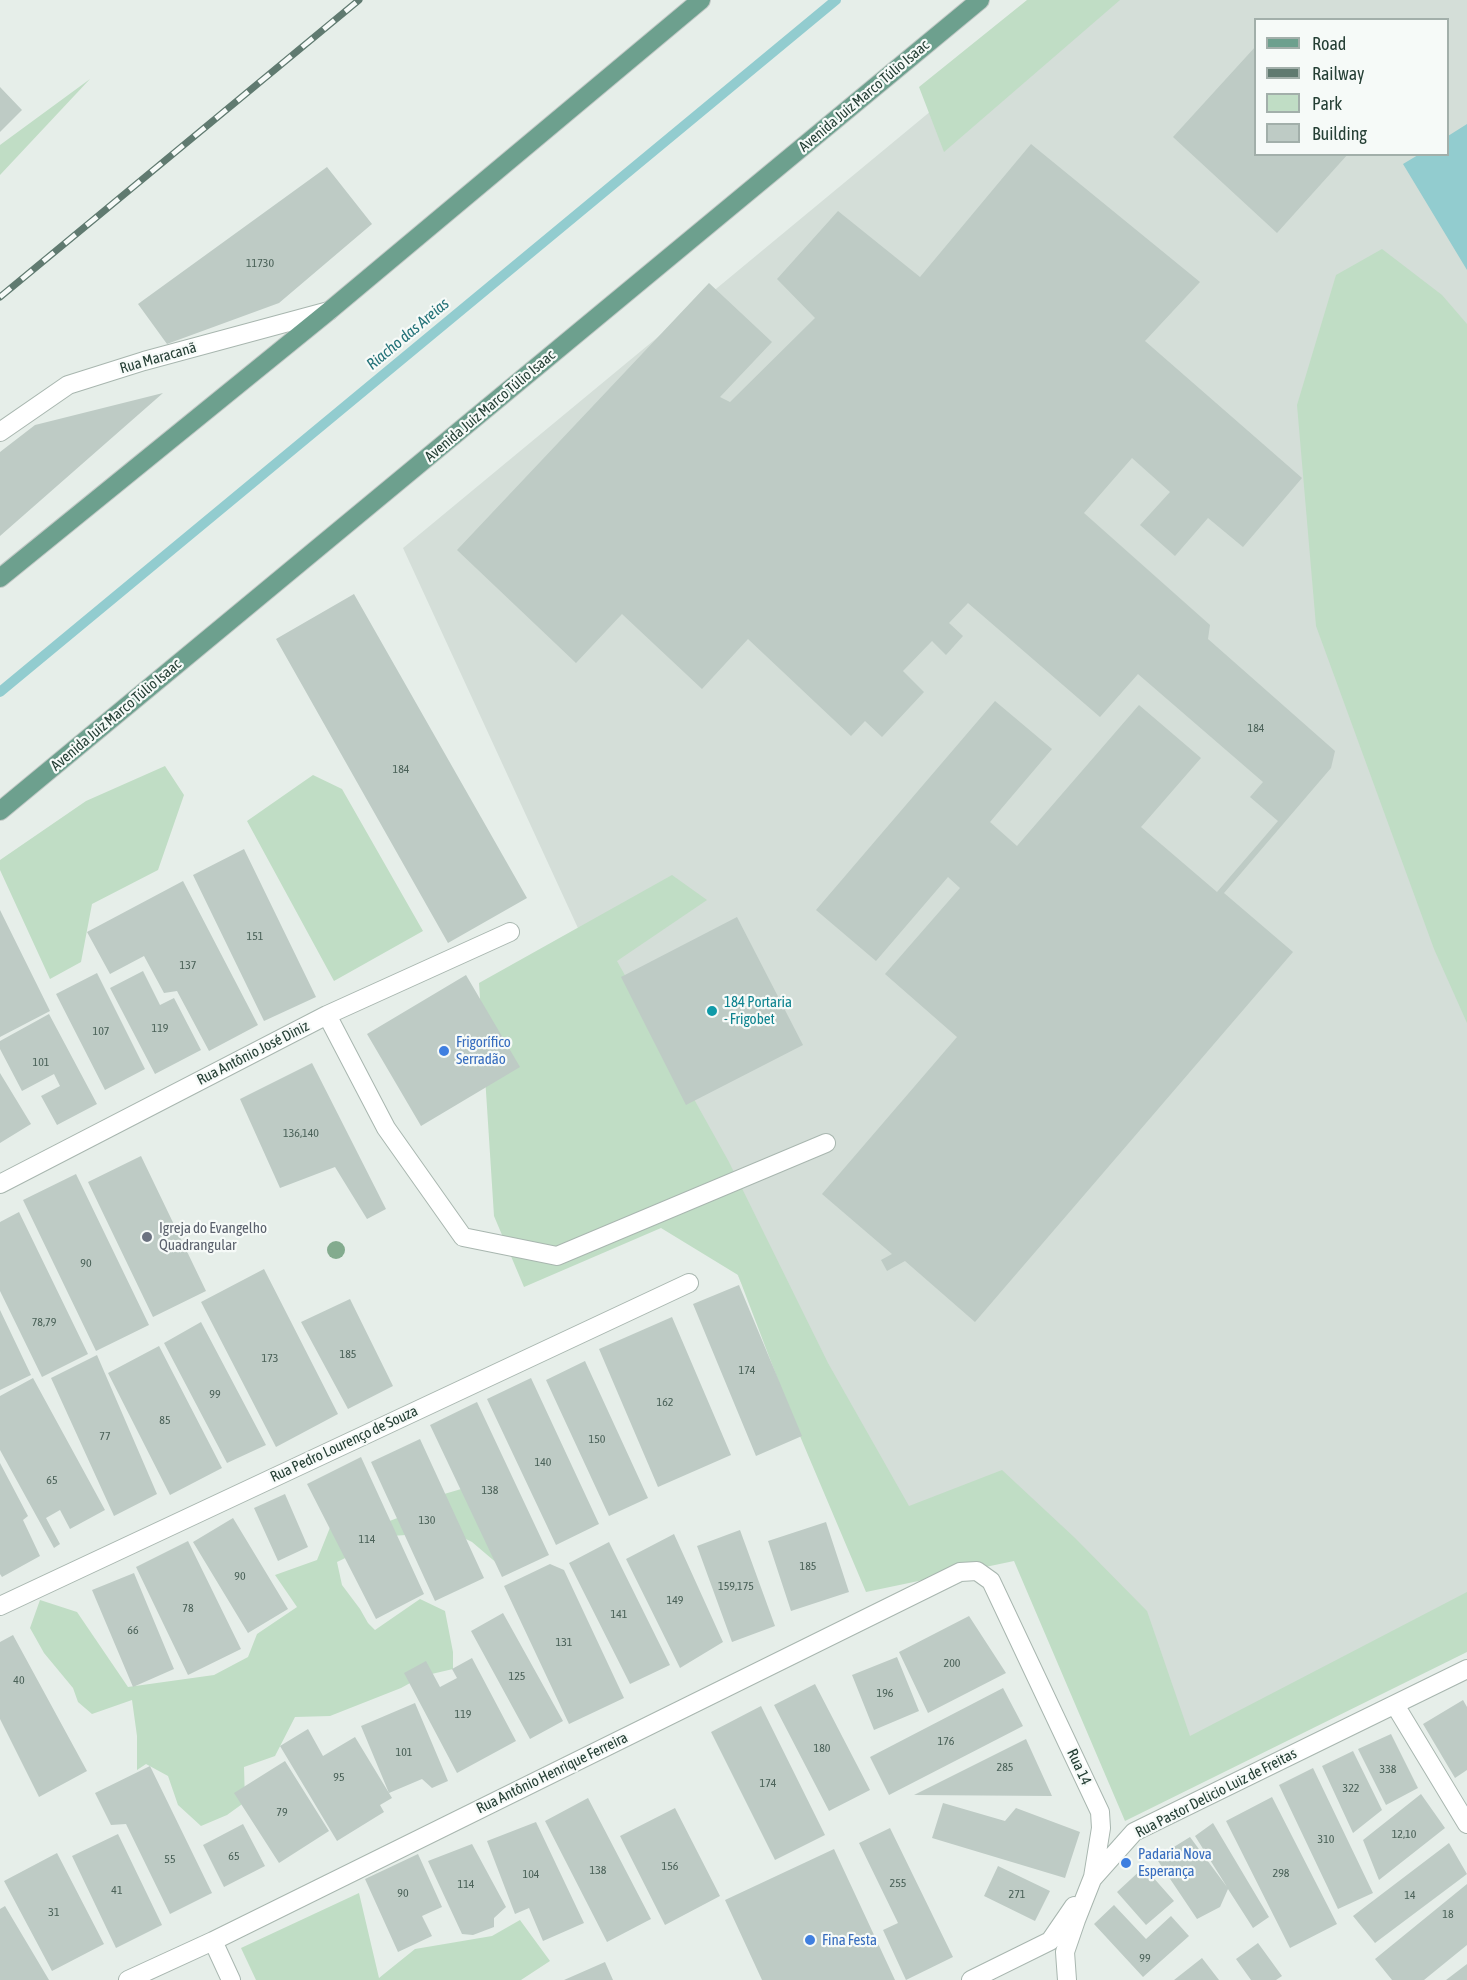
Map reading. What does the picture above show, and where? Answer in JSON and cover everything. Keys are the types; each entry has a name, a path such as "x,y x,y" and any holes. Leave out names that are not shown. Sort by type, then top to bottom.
{"main road":[{"path":"0,578 329,311 701,0"},
{"name":"Avenida Juiz Marco Túlio Isaac","path":"0,811 980,0"}],"street":[{"name":"Rua Maracanã","path":"0,432 68,385 144,361 329,311"},
{"name":"Rua Antônio José Diniz","path":"0,1184 327,1015 510,932"},
{"path":"327,1015 386,1128 464,1237 556,1256 826,1143"},
{"name":"Rua Pedro Lourenço de Souza","path":"0,1606 689,1283"},
{"name":"Rua 14","path":"977,1571 991,1581 1100,1812 1101,1828 1093,1877 1065,1953 1066,1980"},
{"name":"Rua Antônio Henrique Ferreira","path":"128,1980 213,1941 960,1572 977,1571"},
{"name":"Rua Pastor Delicio Luiz de Freitas","path":"971,1980 1050,1941 1093,1877 1134,1832 1467,1670"},
{"path":"1395,1705 1467,1824"},
{"path":"213,1941 231,1980"}],"shaded area":[{"path":"1065,0 1467,0 1467,1641 1130,1812 1051,1518 873,1569 403,548"}],"green space":[{"path":"1027,0 1120,0 944,152 919,87"},
{"path":"90,79 0,175 0,145"},
{"path":"1382,249 1442,295 1467,324 1467,1023 1434,949 1316,626 1297,405 1336,275"},
{"path":"165,766 184,795 158,870 92,904 81,962 50,979 0,870 0,860 86,801"},
{"path":"313,775 342,789 423,931 334,981 247,821"},
{"path":"672,875 707,900 617,961 729,1162 828,1363 909,1506 1002,1470 1075,1538 1147,1611 1190,1736 1467,1592 1467,1652 1125,1821 1014,1561 866,1592 794,1422 738,1275 661,1228 524,1287 494,1216 479,983"},
{"path":"468,1487 499,1565 472,1542 443,1528 421,1534 391,1536 337,1562 342,1585 375,1630 420,1599 445,1611 453,1652 453,1669 423,1676 401,1688 330,1716 295,1717 275,1756 244,1767 245,1802 227,1815 201,1826 178,1805 168,1776 146,1764 137,1770 137,1736 132,1700 92,1714 78,1702 73,1688 44,1653 30,1628 40,1600 77,1612 128,1687 214,1675 248,1657 257,1634 297,1607 275,1575 317,1560 331,1525 353,1535 400,1517 434,1497"},
{"path":"359,1893 379,1978 415,1949 492,1936 520,1920 550,1961 521,1980 256,1980 241,1948"}],"water":[{"path":"1467,124 1467,270 1403,164 1416,156 1449,156 1449,135"}],"building":[{"path":"1254,48 1254,156 1346,156 1277,233 1173,137"},
{"path":"0,87 22,110 0,132"},
{"path":"1031,144 1200,282 1145,341 1302,478 1243,547 1208,518 1175,556 1140,525 1170,492 1132,458 1084,513 1210,625 1208,639 1335,751 1331,768 1224,893 1293,952 975,1322 905,1261 887,1271 881,1260 892,1254 822,1194 957,1037 885,974 960,888 948,877 876,961 816,910 995,701 1052,749 990,822 1017,846 1139,705 1201,758 1141,827 1217,892 1278,821 1250,797 1263,782 1138,674 1100,717 968,603 949,623 963,636 946,655 932,641 903,671 924,692 882,737 865,721 851,736 748,639 702,689 622,614 576,663 457,550 709,283 772,342 720,397 730,402 815,318 777,279 838,211 920,277"},
{"path":"327,167 372,224 279,303 167,344 138,304"},
{"path":"163,393 0,536 0,452 35,425"},
{"path":"354,594 527,898 448,943 276,639"},
{"path":"244,849 316,997 264,1021 193,875"},
{"path":"183,881 258,1025 209,1051 177,991 164,993 144,956 110,974 87,932"},
{"path":"0,910 50,1011 0,1037"},
{"name":"184 Portaria - Frigobet","path":"737,917 803,1045 686,1105 621,977"},
{"path":"143,971 160,1005 174,998 201,1050 155,1074 110,988"},
{"path":"97,973 145,1069 105,1090 56,994"},
{"name":"Frigorífico Serradão","path":"466,975 520,1067 421,1126 367,1034"},
{"path":"49,1014 97,1104 57,1125 41,1096 60,1086 54,1074 22,1091 0,1049 0,1041"},
{"path":"312,1063 386,1209 367,1219 335,1167 280,1188 240,1099"},
{"path":"0,1073 31,1124 0,1143"},
{"name":"Igreja do Evangelho Quadrangular","path":"141,1156 206,1291 153,1317 88,1182"},
{"path":"76,1174 149,1325 96,1351 23,1200"},
{"path":"19,1212 88,1354 42,1377 0,1291 0,1222"},
{"path":"264,1269 338,1414 276,1447 201,1302"},
{"path":"739,1285 802,1436 756,1456 693,1304"},
{"path":"350,1299 393,1386 348,1409 301,1322"},
{"path":"0,1310 31,1375 0,1390"},
{"path":"672,1317 731,1455 658,1487 599,1349"},
{"path":"201,1322 266,1445 227,1463 164,1343"},
{"path":"159,1346 222,1468 170,1495 108,1373"},
{"path":"97,1355 157,1494 114,1516 51,1378"},
{"path":"585,1361 648,1498 609,1516 546,1380"},
{"path":"33,1378 105,1510 70,1529 60,1510 46,1518 60,1544 54,1548 0,1450 0,1396"},
{"path":"531,1378 599,1524 556,1545 487,1399"},
{"path":"477,1402 549,1555 502,1577 430,1425"},
{"path":"420,1439 484,1578 435,1601 371,1462"},
{"path":"361,1457 424,1594 376,1619 307,1484"},
{"path":"0,1463 28,1516 23,1520 40,1556 2,1577 0,1574"},
{"path":"285,1494 308,1547 278,1561 254,1508"},
{"path":"233,1518 288,1609 248,1633 193,1542"},
{"path":"826,1522 849,1592 791,1611 768,1541"},
{"path":"740,1530 775,1626 732,1642 697,1546"},
{"path":"674,1534 723,1642 680,1668 626,1559"},
{"path":"188,1541 241,1649 188,1675 136,1567"},
{"path":"609,1542 670,1665 630,1684 569,1563"},
{"path":"550,1564 564,1570 624,1698 569,1724 504,1586"},
{"path":"134,1573 174,1669 133,1687 92,1590"},
{"path":"503,1613 563,1721 530,1739 471,1631"},
{"path":"969,1616 1006,1673 928,1713 899,1652"},
{"path":"13,1635 87,1771 39,1797 0,1719 0,1642"},
{"path":"897,1657 919,1711 874,1730 852,1675"},
{"path":"472,1658 516,1741 457,1773 404,1673 426,1661 440,1687 457,1678 452,1669"},
{"path":"815,1684 870,1790 829,1811 774,1705"},
{"path":"1003,1688 1023,1726 889,1795 870,1757"},
{"path":"1463,1700 1467,1707 1467,1770 1455,1778 1423,1724"},
{"path":"415,1703 448,1781 432,1788 422,1779 389,1793 361,1726"},
{"path":"761,1706 825,1835 775,1860 711,1732"},
{"path":"308,1729 323,1756 355,1737 392,1798 380,1805 384,1812 337,1841 280,1746"},
{"path":"1391,1734 1418,1788 1386,1805 1358,1749"},
{"path":"1026,1739 1052,1796 914,1795"},
{"path":"1353,1751 1382,1810 1353,1833 1322,1766"},
{"path":"285,1761 329,1831 279,1863 234,1793"},
{"path":"150,1766 212,1893 170,1914 126,1824 111,1825 95,1793"},
{"path":"1313,1768 1373,1893 1338,1909 1279,1785"},
{"path":"1421,1794 1445,1828 1379,1880 1363,1840"},
{"path":"1272,1797 1337,1924 1290,1948 1226,1821"},
{"path":"588,1798 651,1919 607,1942 545,1821"},
{"path":"943,1803 1005,1821 1016,1808 1080,1832 1065,1878 932,1838"},
{"path":"675,1808 720,1896 665,1925 620,1836"},
{"path":"536,1822 584,1923 543,1941 529,1908 515,1914 487,1841"},
{"path":"1213,1823 1269,1917 1253,1928 1228,1889 1220,1907 1197,1919 1156,1858 1190,1837 1227,1887 1195,1836"},
{"path":"243,1824 265,1866 224,1887 203,1845"},
{"path":"890,1828 953,1957 906,1980 883,1930 898,1923 859,1843"},
{"path":"118,1834 162,1925 116,1948 72,1856"},
{"path":"1449,1843 1467,1874 1375,1943 1353,1916"},
{"path":"472,1844 506,1907 494,1918 494,1927 473,1935 462,1934 428,1861"},
{"name":"Fina Festa","path":"834,1849 895,1980 762,1980 725,1900"},
{"path":"57,1853 104,1944 52,1971 4,1881"},
{"path":"418,1854 442,1907 422,1916 432,1936 398,1952 365,1879"},
{"path":"998,1866 1050,1891 1035,1921 984,1896"},
{"path":"1144,1867 1174,1901 1146,1925 1117,1892"},
{"path":"1467,1884 1467,1945 1424,1980 1392,1980 1375,1959"},
{"path":"1114,1905 1146,1939 1171,1916 1189,1936 1143,1977 1094,1924"},
{"path":"5,1906 49,1980 0,1980 0,1909"},
{"path":"1258,1943 1282,1976 1276,1980 1251,1980 1236,1959"},
{"path":"1202,1958 1219,1980 1174,1980"},
{"path":"605,1962 613,1980 564,1980"},
{"path":"1467,1964 1467,1980 1446,1980"}],"waterway":[{"name":"Riacho das Areias","path":"0,692 836,0"}],"railway":[{"path":"0,297 359,0"}],"place":[{"name":"184 Portaria - Frigobet","path":"712,1011"},
{"name":"Frigorífico Serradão","path":"444,1051"},
{"name":"Igreja do Evangelho Quadrangular","path":"147,1237"},
{"name":"Padaria Nova Esperança","path":"1126,1863"},
{"name":"Fina Festa","path":"810,1940"}]}
